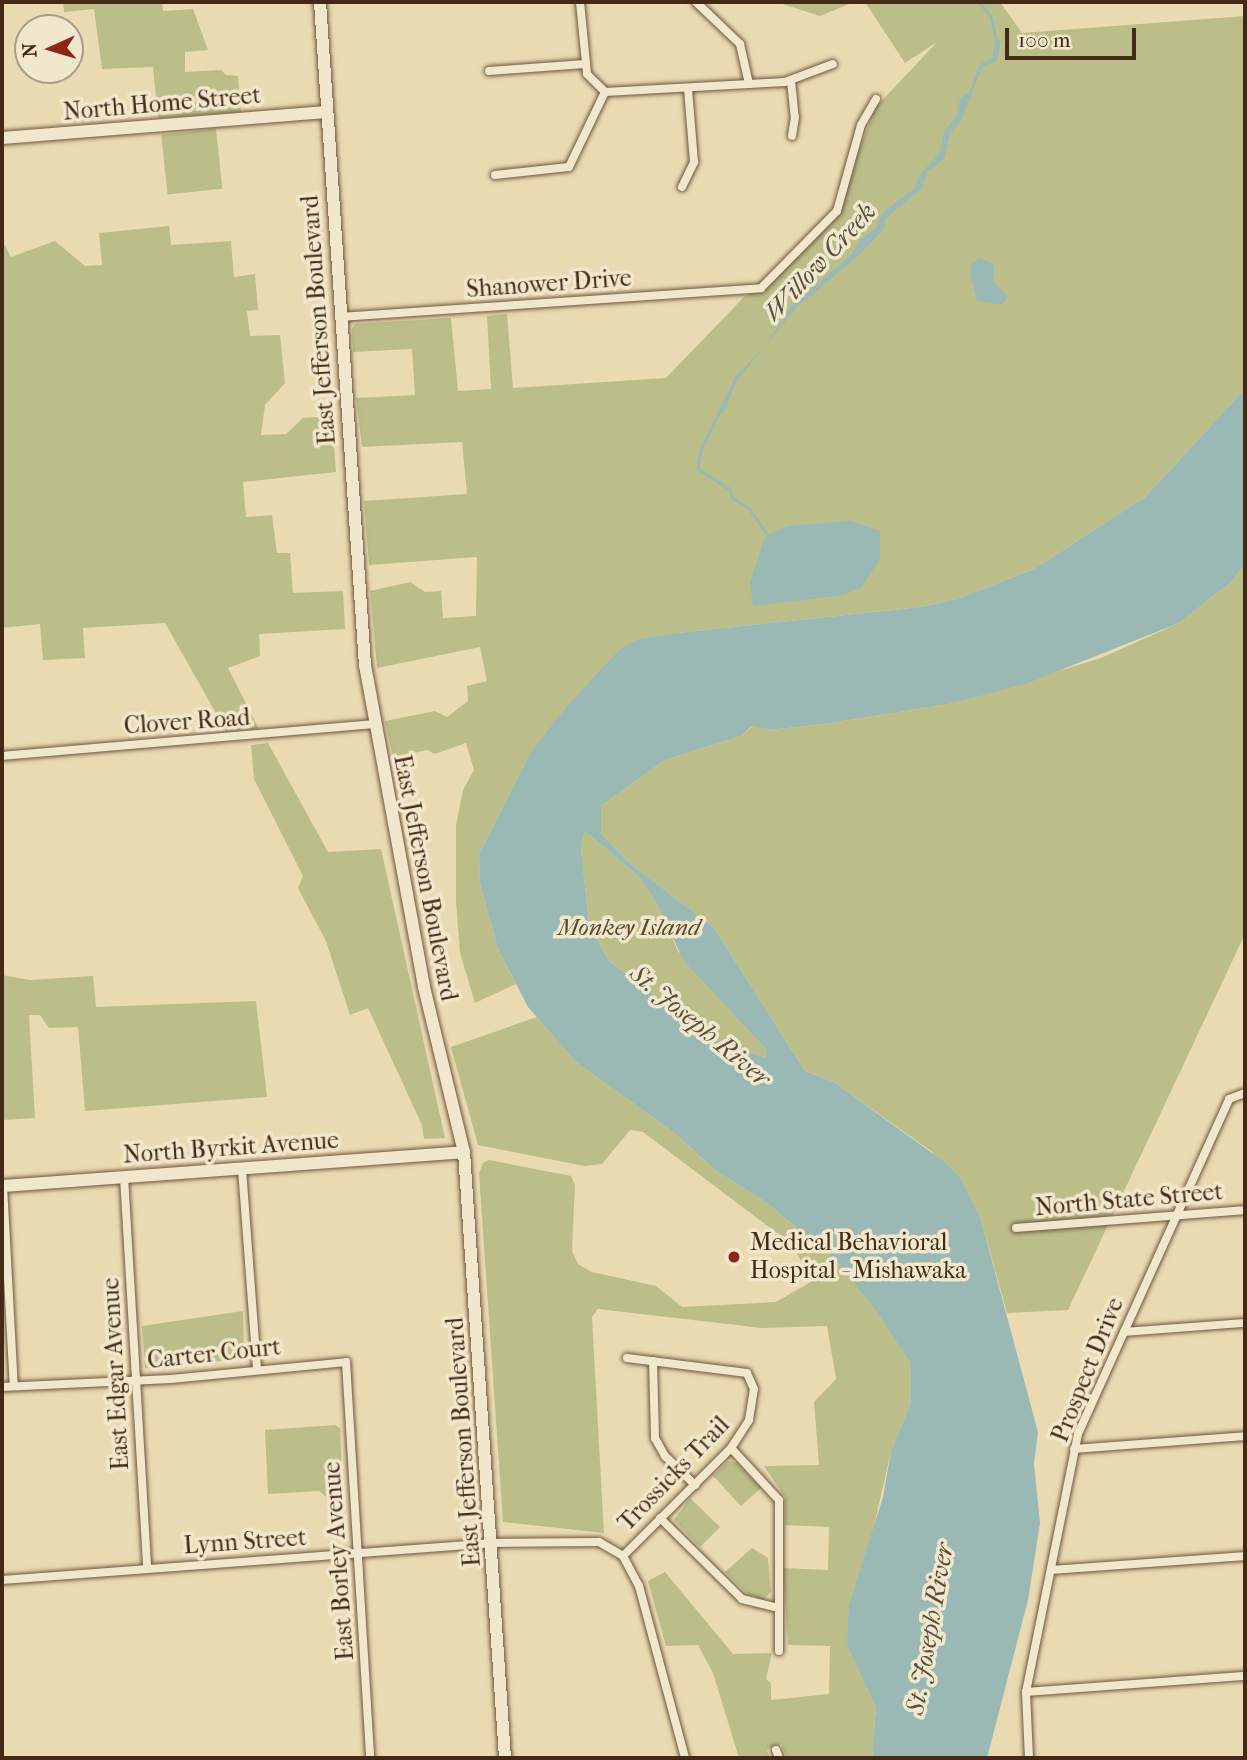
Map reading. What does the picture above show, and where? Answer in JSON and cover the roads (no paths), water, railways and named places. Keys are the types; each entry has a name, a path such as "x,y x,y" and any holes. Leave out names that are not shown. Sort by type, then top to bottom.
{"street":[{"name":"East Jefferson Boulevard","path":"320,2 360,618 374,724 424,987 464,1152 505,1758"},
{"path":"580,2 585,64 593,85 605,92 791,81 833,64"},
{"path":"696,2 740,44 749,84"},
{"path":"489,71 585,64"},
{"path":"791,81 795,117 792,136"},
{"path":"682,187 694,162 688,89"},
{"path":"495,175 569,167 605,92"},
{"name":"Shanower Drive","path":"340,317 761,288 837,211 861,125 876,99"},
{"name":"North Home Street","path":"2,138 326,112"},
{"name":"Clover Road","path":"2,756 374,724"},
{"name":"Prospect Drive","path":"1030,1758 1026,1692 1074,1449 1174,1217 1231,1096 1245,1093"},
{"name":"North Byrkit Avenue","path":"2,1186 464,1152"},
{"path":"242,1169 257,1368"},
{"name":"East Edgar Avenue","path":"124,1177 147,1568"},
{"path":"2,1186 13,1386"},
{"name":"North State Street","path":"1016,1228 1245,1210"},
{"path":"1124,1332 1245,1323"},
{"path":"627,1357 653,1361 655,1438 665,1455 695,1485"},
{"name":"Trossicks Trail","path":"623,1556 731,1448 749,1420 754,1389 751,1376 653,1361"},
{"name":"Carter Court","path":"2,1387 135,1381 346,1362"},
{"name":"East Borley Avenue","path":"346,1362 370,1758"},
{"path":"1074,1449 1245,1436"},
{"path":"731,1448 779,1500 779,1651"},
{"path":"660,1518 743,1599 778,1608"},
{"name":"Lynn Street","path":"2,1580 491,1543 586,1539 623,1556"},
{"path":"623,1556 639,1586 685,1758"},
{"path":"1051,1570 1245,1556"},
{"path":"1026,1692 1245,1675"}],"water":[{"path":"995,40 1001,40 997,61 982,68 961,121 950,133 944,159 927,172 922,188 886,218 884,229 856,258 797,307 738,379 723,413 718,412 735,377 765,346 792,305 851,255 861,239 875,229 883,212 915,188 920,174 940,153 944,132 956,117 960,99 970,91 979,65 993,57"},
{"path":"980,258 994,264 994,282 1008,296 1002,305 977,301 970,274 971,264"},
{"name":"St. Joseph River","path":"1245,389 1245,564 1230,583 1179,623 1028,683 949,704 825,724 770,730 752,726 741,736 665,760 601,806 601,833 627,861 714,928 805,1071 834,1082 943,1161 960,1178 981,1220 1038,1432 1034,1464 1040,1523 1028,1600 987,1758 872,1758 876,1707 847,1646 849,1605 883,1497 891,1451 911,1402 910,1363 878,1313 837,1262 767,1203 716,1171 677,1135 576,1062 528,1007 498,949 480,884 479,854 531,752 568,705 620,649 639,639 678,633 921,607 957,599 1034,569 1145,497","holes":["585,831 638,876 653,896 684,961 767,1050 765,1057 723,1046 609,961 589,924 581,847"]},
{"path":"850,521 880,531 880,559 861,588 844,595 753,606 750,583 765,537 787,526"}],"waterway":[{"name":"Willow Creek","path":"979,2 991,16 997,42"},
{"name":"Willow Creek","path":"721,409 701,450 698,469 730,489 733,498 749,508 768,535"}],"place":[{"name":"Medical Behavioral Hospital - Mishawaka","path":"734,1257"}],"park label":[{"name":"Monkey Island","path":"629,928"}]}
